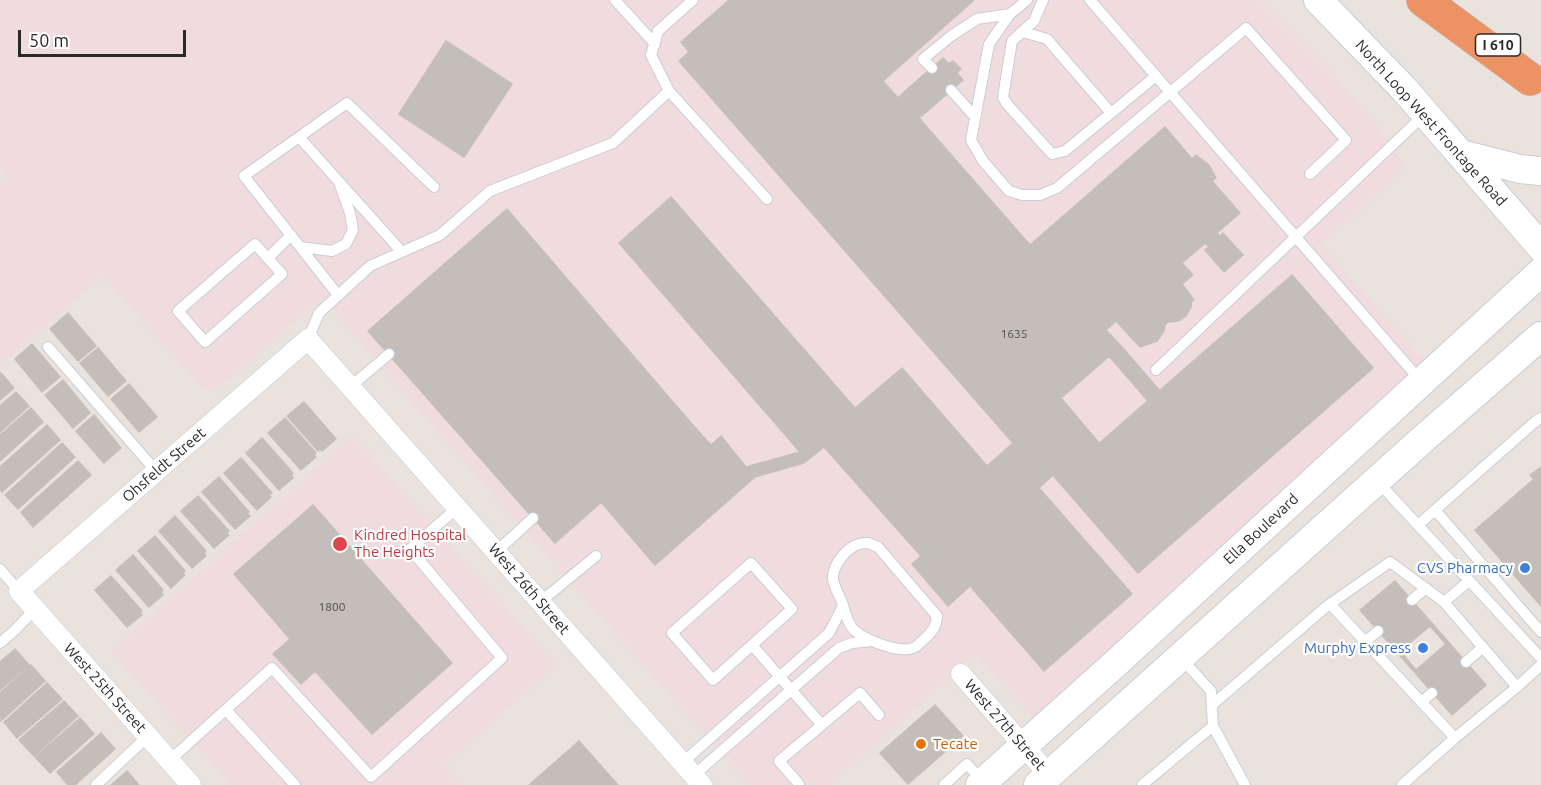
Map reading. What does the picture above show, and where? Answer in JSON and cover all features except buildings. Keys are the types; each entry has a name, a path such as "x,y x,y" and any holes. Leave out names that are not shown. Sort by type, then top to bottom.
{"highway":[{"path":"1423,0 1535,85"},
{"name":"I 610","path":"1455,0 1535,85"}],"main road":[{"name":"North Loop West Frontage Road","path":"1318,0 1404,89 1541,247"},
{"path":"1461,154 1520,169 1541,171"},
{"name":"Ella Boulevard","path":"982,783 1116,663 1541,272"},
{"path":"1044,780 1541,336"}],"street":[{"name":"West 26th Street","path":"308,339 692,774"},
{"name":"Ohsfeldt Street","path":"19,591 308,339"},
{"name":"West 25th Street","path":"19,591 191,785"},
{"name":"West 27th Street","path":"961,674 1024,746 1044,780"}],"lane":[{"path":"615,0 655,44"},
{"path":"693,0 658,31 651,55 669,91 767,199"},
{"path":"1027,0 1010,14 989,44 971,140 983,161 1009,191 1022,195 1040,195 1057,188 1246,28 1346,140 1310,174"},
{"path":"1043,0 1034,21 1012,42 1003,97 1052,154 1065,151 1155,76"},
{"path":"1090,0 1422,382"},
{"path":"932,68 923,58 951,36 977,19 1010,14"},
{"path":"1023,32 1047,39 1111,113"},
{"path":"951,90 975,117"},
{"path":"308,339 319,313 370,266 440,235 490,191 613,143 669,91"},
{"path":"338,295 244,176 347,103 434,187"},
{"path":"1156,370 1425,114"},
{"path":"299,137 402,252"},
{"path":"300,247 332,251 346,244 353,230 350,213 337,179"},
{"path":"268,258 291,235"},
{"path":"255,244 268,258 282,274 205,342 178,311 255,244"},
{"path":"48,347 156,471"},
{"path":"350,387 389,354"},
{"path":"1418,525 1541,418"},
{"path":"1376,481 1541,658"},
{"path":"170,760 272,668 374,781 502,658 410,549 457,508"},
{"path":"1435,510 1541,632"},
{"path":"496,552 533,518"},
{"path":"868,543 878,547 937,616 933,631 916,647 900,649 873,641 854,630 848,622 833,578 836,566 845,553 857,544 868,543"},
{"path":"540,603 596,556"},
{"path":"1212,705 1330,604 1390,562 1444,602 1517,687"},
{"path":"751,563 792,609 752,645 713,680 672,633 751,563"},
{"path":"0,569 19,591"},
{"path":"1444,602 1469,581"},
{"path":"1412,600 1426,588"},
{"path":"1330,604 1455,738"},
{"path":"692,774 780,676 829,633 843,606"},
{"path":"0,643 35,609"},
{"path":"1365,642 1378,631"},
{"path":"692,774 839,648 852,643 873,641"},
{"path":"752,645 822,726"},
{"path":"1466,662 1483,647"},
{"path":"1180,658 1211,692 1213,726 1245,785"},
{"path":"1402,785 1541,665"},
{"path":"799,784 779,760 861,693 879,715"},
{"path":"1421,702 1432,693"},
{"path":"226,710 295,785"},
{"path":"1142,785 1213,726"},
{"path":"96,785 148,736"},
{"path":"944,785 967,764 982,783"}],"shaded area":[{"path":"0,0 1259,0 1327,68 1375,123 1406,167 1322,246 1426,362 1036,721 975,654 831,785 749,785 322,298 216,391 203,389 103,276 0,366 0,187 9,178 0,168"},
{"name":"Kindred Hospital The Heights","path":"352,436 556,665 443,767 459,785 232,785 111,652"}],"place":[{"name":"Kindred Hospital The Heights","path":"340,544"},
{"name":"CVS Pharmacy","path":"1525,568"},
{"name":"Murphy Express","path":"1423,648"},
{"name":"Tecate","path":"921,744"}]}
